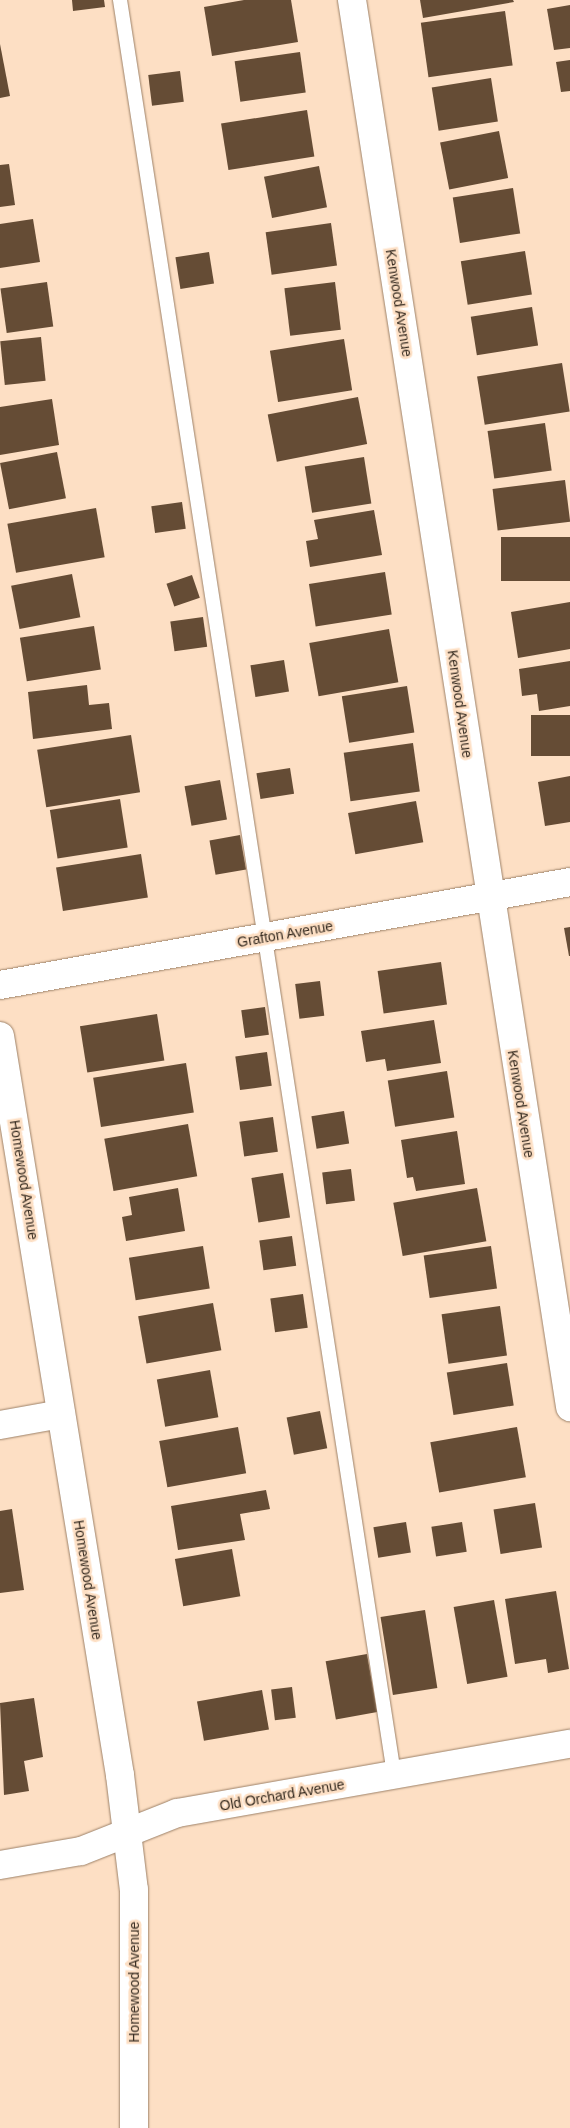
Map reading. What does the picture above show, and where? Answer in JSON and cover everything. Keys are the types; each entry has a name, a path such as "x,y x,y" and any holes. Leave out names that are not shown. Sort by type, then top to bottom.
{"street":[{"name":"Kenwood Avenue","path":"352,0 488,896 570,1407"},
{"name":"Grafton Avenue","path":"0,985 570,882"},
{"name":"Homewood Avenue","path":"0,1036 127,1833 134,1890 134,2128"},
{"path":"0,1425 61,1414"},
{"name":"Old Orchard Avenue","path":"0,1865 81,1851 177,1813 570,1744"}],"lane":[{"path":"120,0 268,937 394,1775"}],"building":[{"path":"72,0 104,0 105,7 73,11"},
{"path":"244,0 291,0 298,42 212,56 204,7"},
{"path":"420,0 513,0 514,2 423,18"},
{"path":"570,5 570,48 554,50 547,9"},
{"path":"505,11 513,65 428,77 421,23"},
{"path":"0,44 10,96 0,98"},
{"path":"300,52 306,93 240,102 235,61"},
{"path":"570,60 570,91 561,92 556,62"},
{"path":"180,71 184,102 152,106 148,75"},
{"path":"491,78 498,121 439,131 432,87"},
{"path":"307,110 314,156 228,170 221,124"},
{"path":"499,131 508,178 449,190 440,142"},
{"path":"9,164 15,205 0,207 0,165"},
{"path":"319,166 327,207 272,218 264,177"},
{"path":"513,188 520,233 460,243 453,198"},
{"path":"33,219 40,262 0,268 0,224"},
{"path":"331,223 337,266 272,275 266,232"},
{"path":"525,251 532,294 468,305 461,261"},
{"path":"209,252 214,284 180,289 175,257"},
{"path":"47,282 53,327 7,333 0,289"},
{"path":"335,282 341,330 290,336 284,288"},
{"path":"532,307 538,346 477,355 471,317"},
{"path":"41,337 46,381 5,385 0,341"},
{"path":"344,339 352,390 278,402 270,351"},
{"path":"562,363 570,411 485,425 477,376"},
{"path":"358,397 367,444 277,462 268,415"},
{"path":"52,399 59,445 0,455 0,407"},
{"path":"545,423 552,471 494,479 488,431"},
{"path":"57,452 66,498 9,509 0,463"},
{"path":"364,457 371,503 312,513 305,466"},
{"path":"565,480 570,522 498,531 493,489"},
{"path":"182,502 186,529 155,533 151,506"},
{"path":"96,508 105,557 16,573 7,524"},
{"path":"374,510 382,555 310,567 306,541 318,539 314,520"},
{"path":"501,537 570,537 570,581 501,581"},
{"path":"385,572 392,614 316,627 309,584"},
{"path":"72,574 80,617 20,629 11,586"},
{"path":"192,575 200,598 174,606 166,584"},
{"path":"570,602 570,649 518,658 511,612"},
{"path":"203,617 207,647 174,651 170,622"},
{"path":"94,626 101,669 27,681 20,638"},
{"path":"389,629 398,682 319,696 309,643"},
{"path":"284,660 289,692 255,697 250,665"},
{"path":"570,661 570,706 539,711 537,694 522,696 519,669"},
{"path":"87,685 89,705 109,703 112,729 33,739 28,692"},
{"path":"407,686 414,732 349,743 342,696"},
{"path":"531,715 570,715 570,756 531,756"},
{"path":"131,735 140,792 46,807 37,750"},
{"path":"413,743 420,792 351,801 344,753"},
{"path":"290,768 294,794 260,799 256,773"},
{"path":"570,776 570,822 545,826 538,782"},
{"path":"220,780 227,819 191,826 185,786"},
{"path":"120,799 128,847 58,859 50,810"},
{"path":"416,801 423,842 355,854 348,813"},
{"path":"240,835 246,869 216,875 209,840"},
{"path":"141,854 148,897 63,911 56,867"},
{"path":"570,927 570,956 569,956 564,928"},
{"path":"441,962 447,1005 384,1013 378,971"},
{"path":"320,981 324,1016 299,1019 295,984"},
{"path":"265,1007 269,1035 245,1038 241,1010"},
{"path":"157,1014 164,1060 87,1073 80,1026"},
{"path":"434,1020 441,1063 387,1071 385,1059 366,1062 361,1031"},
{"path":"267,1052 272,1086 240,1090 235,1056"},
{"path":"186,1063 194,1112 101,1127 93,1078"},
{"path":"447,1071 454,1117 395,1127 388,1080"},
{"path":"344,1111 349,1144 317,1149 311,1116"},
{"path":"273,1117 278,1152 244,1156 239,1122"},
{"path":"188,1124 197,1176 113,1191 104,1139"},
{"path":"457,1131 465,1184 416,1191 413,1177 407,1178 401,1140"},
{"path":"351,1169 355,1201 326,1204 322,1173"},
{"path":"283,1173 290,1217 258,1222 251,1178"},
{"path":"178,1188 185,1231 126,1241 122,1217 132,1215 129,1197"},
{"path":"477,1188 486,1241 403,1256 393,1203"},
{"path":"292,1236 296,1266 263,1270 259,1241"},
{"path":"203,1246 210,1288 136,1300 129,1258"},
{"path":"491,1246 497,1289 430,1298 424,1255"},
{"path":"303,1294 308,1328 275,1332 270,1299"},
{"path":"213,1303 221,1350 146,1363 138,1316"},
{"path":"500,1306 507,1356 449,1364 442,1314"},
{"path":"507,1363 514,1405 453,1415 447,1373"},
{"path":"210,1370 218,1417 165,1427 157,1379"},
{"path":"320,1411 327,1448 294,1455 287,1417"},
{"path":"238,1427 246,1473 167,1487 159,1441"},
{"path":"517,1427 526,1477 439,1493 430,1442"},
{"path":"266,1490 270,1509 240,1514 245,1540 178,1550 171,1506"},
{"path":"535,1503 542,1547 501,1554 494,1510"},
{"path":"12,1509 24,1590 0,1593 0,1511"},
{"path":"406,1522 411,1553 378,1558 373,1527"},
{"path":"462,1522 467,1552 436,1556 431,1527"},
{"path":"232,1549 240,1596 183,1606 175,1559"},
{"path":"556,1591 569,1669 548,1673 546,1659 515,1664 505,1599"},
{"path":"494,1600 508,1677 467,1684 454,1607"},
{"path":"425,1610 437,1688 393,1695 381,1617"},
{"path":"367,1654 377,1712 336,1719 326,1661"},
{"path":"292,1687 296,1718 275,1720 271,1690"},
{"path":"262,1690 269,1729 204,1741 197,1701"},
{"path":"34,1698 43,1757 24,1761 29,1791 4,1795 0,1703"}]}
